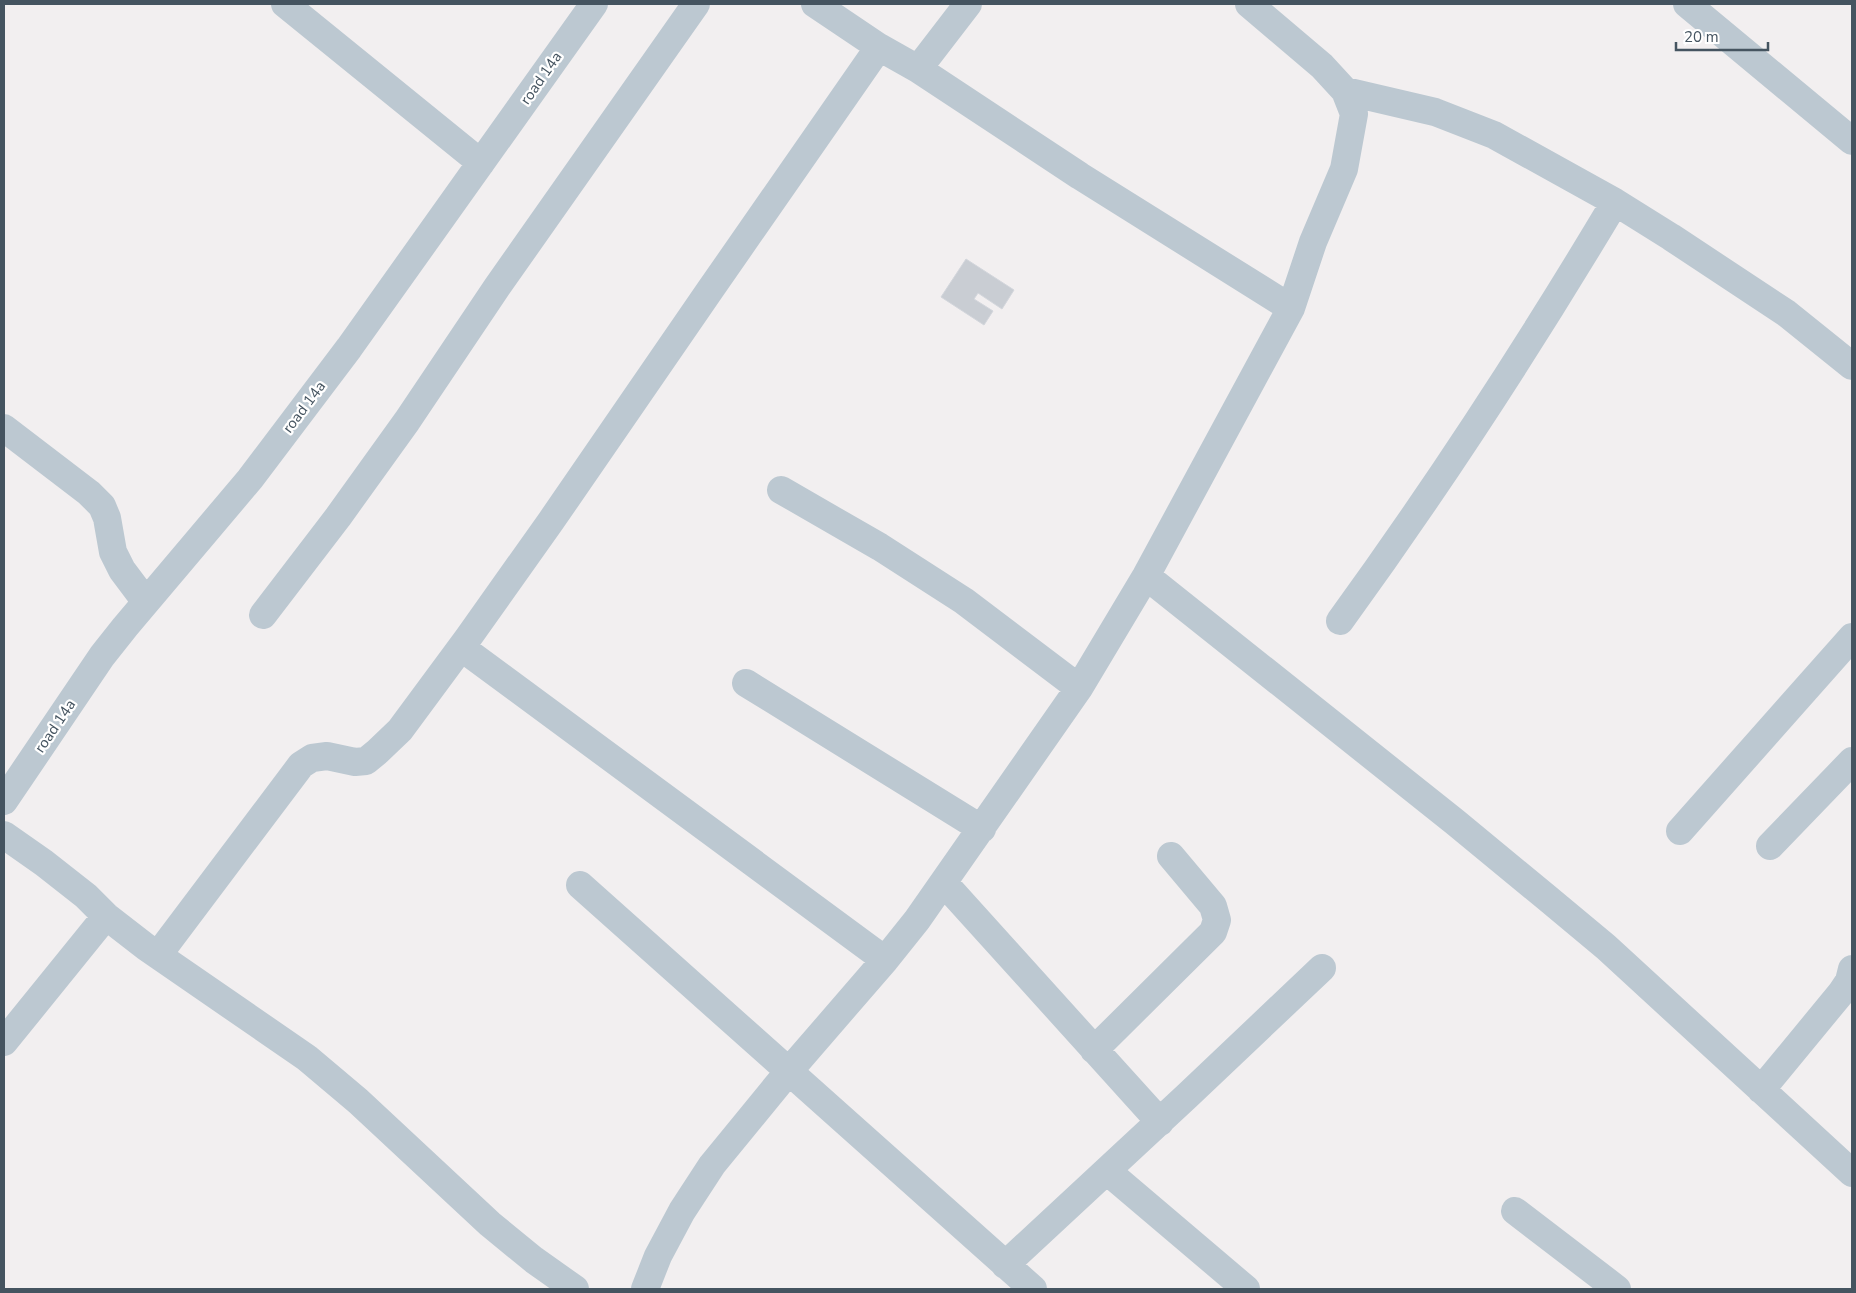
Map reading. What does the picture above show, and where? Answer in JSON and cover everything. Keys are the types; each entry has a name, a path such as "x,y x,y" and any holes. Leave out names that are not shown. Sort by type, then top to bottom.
{"street":[{"path":"285,4 481,163"},
{"name":"road 14a","path":"4,802 102,656 250,479 349,348 594,4"},
{"path":"263,615 338,517 407,421 497,287 696,4"},
{"path":"815,4 879,47 918,69 1080,176 1291,308"},
{"path":"918,69 968,4"},
{"path":"645,1289 658,1256 682,1212 712,1165 789,1071 885,960 944,883 1079,688 1146,576 1291,308 1313,242 1344,169 1354,114 1345,91 1322,66 1248,4"},
{"path":"1687,4 1852,141"},
{"path":"158,955 301,765 312,758 327,756 355,762 366,761 400,730 462,648 562,506 879,47"},
{"path":"1345,91 1435,112 1494,135 1615,202 1786,313 1852,366"},
{"path":"1340,621 1399,540 1458,452 1554,304 1615,202"},
{"path":"4,428 89,493 102,506 107,518 113,552 122,570 146,602"},
{"path":"781,490 880,547 964,602 1079,688"},
{"path":"1146,576 1448,816 1606,947 1852,1173"},
{"path":"1680,831 1852,637"},
{"path":"462,648 885,960"},
{"path":"746,683 982,829"},
{"path":"1770,846 1852,760"},
{"path":"4,835 44,863 86,896 106,916 158,955 307,1058 358,1101 490,1224 534,1260 575,1289"},
{"path":"1094,1050 1213,932 1217,920 1213,906 1171,856"},
{"path":"944,883 1160,1122"},
{"path":"580,885 1033,1289"},
{"path":"4,1042 106,916"},
{"path":"1006,1265 1322,968"},
{"path":"1761,1090 1841,993 1849,981 1852,970"},
{"path":"1107,1171 1246,1289"},
{"path":"1515,1211 1617,1289"}],"building":[{"path":"966,259 1014,290 1002,309 978,293 974,299 993,311 984,325 941,297"}]}
